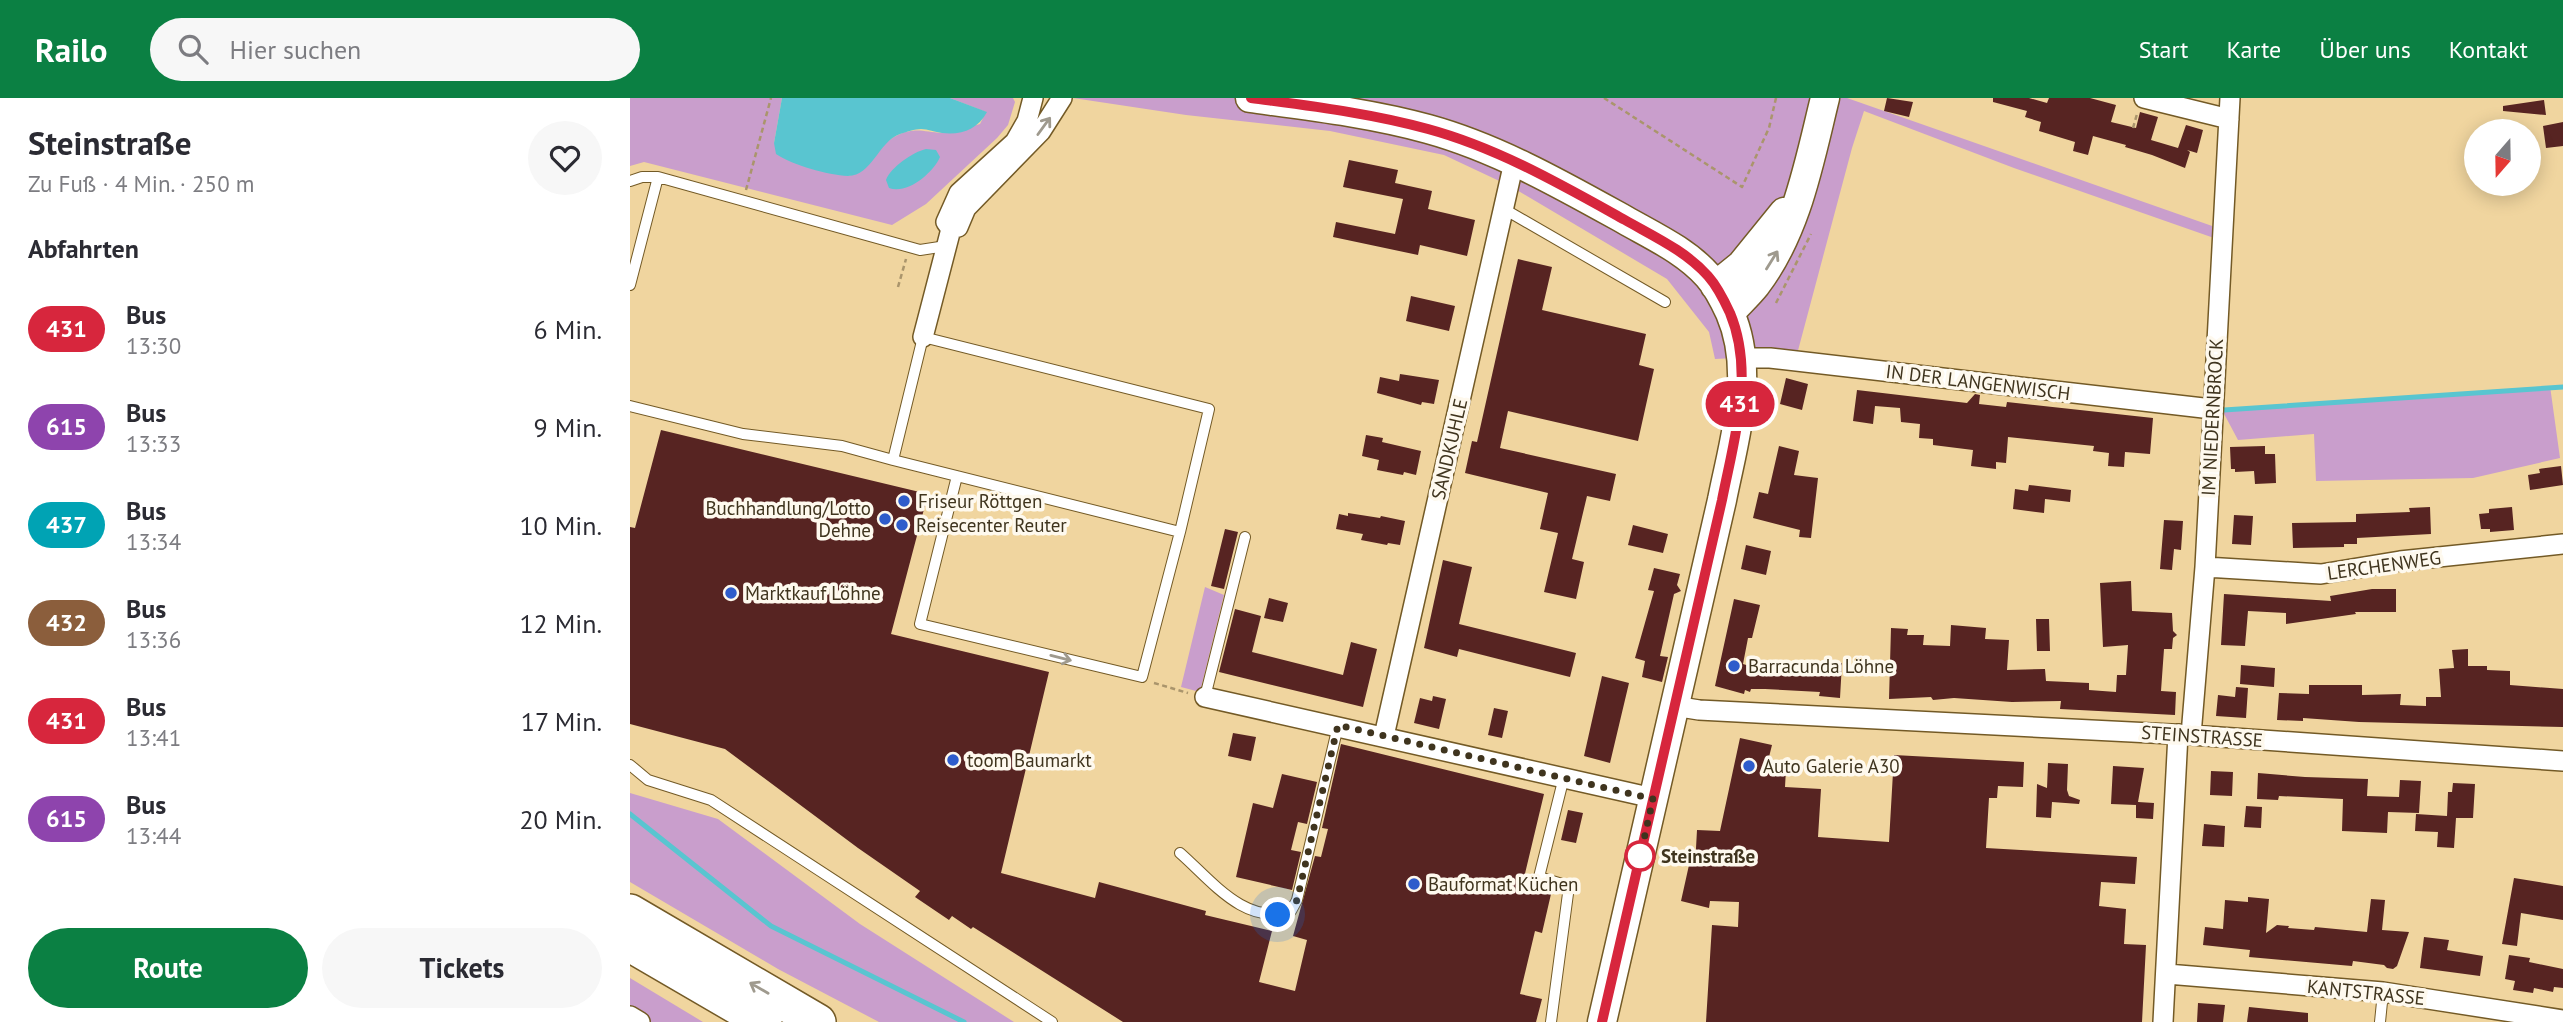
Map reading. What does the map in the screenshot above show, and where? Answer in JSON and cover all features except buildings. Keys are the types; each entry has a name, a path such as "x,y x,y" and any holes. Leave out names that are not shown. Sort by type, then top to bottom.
{"highway":[{"path":"630,912 818,1022"},
{"path":"630,944 764,1022"}],"main road":[{"path":"1250,98 1414,125 1475,145 1514,162 1672,247 1707,275 1730,313 1742,358 1742,390 1730,461 1602,1022"},
{"path":"1730,313 1755,286 1793,220 1825,98"},
{"path":"1715,286 1741,265 1788,207 1807,169"}],"street":[{"path":"923,337 948,237 946,222 958,193 1016,142 1027,121 1033,98"},
{"path":"948,237 958,227 966,208 1041,131 1062,98"},
{"path":"2144,98 2229,118"},
{"name":"IM NIEDERNBROCK","path":"2164,1022 2184,734 2205,567 2230,98"},
{"name":"SANDKUHLE","path":"1384,736 1514,162"},
{"name":"IN DER LANGENWISCH","path":"1742,358 1770,358 2212,409"},
{"name":"LERCHENWEG","path":"2205,567 2321,574 2400,561 2563,544"},
{"path":"1205,696 1653,799"},
{"name":"STEINSTRASSE","path":"1674,706 1699,710 2184,734 2563,761"},
{"name":"KANTSTRASSE","path":"2168,974 2383,992 2563,1020"},
{"path":"630,1016 640,1022"}],"lane":[{"path":"630,181 642,177 658,177 920,250 948,237"},
{"path":"630,285 658,177"},
{"path":"1504,209 1665,302"},
{"path":"893,460 923,337 1209,409 1142,677 920,624 957,476"},
{"path":"630,406 743,434 842,446 1180,532"},
{"path":"1205,696 1245,537"},
{"path":"1180,853 1240,906 1260,913 1278,915 1291,911 1297,900 1338,725"},
{"path":"630,765 648,780 711,800 1052,1022"},
{"path":"1551,1022 1569,887 1539,877 1564,777"},
{"path":"2380,1022 2383,992"}],"path":[{"path":"748,185 771,98"},
{"path":"1604,98 1742,187 1769,128 1776,98"},
{"path":"898,287 906,259"},
{"path":"1142,677 1164,687 1205,696"}],"shaded area":[{"path":"630,98 782,98 774,143 848,176 864,168 890,139 898,135 915,131 951,132 980,124 986,112 950,98 1013,98 1015,102 1008,125 997,138 926,204 892,225 644,162 630,166"},
{"path":"1073,98 1847,98 2215,227 2214,238 2014,168 1864,111 1796,358 1774,356 1715,359 1709,332 1667,279 1510,186 1444,155 1330,131 1186,115"},
{"path":"2550,386 2560,458 2473,478 2316,481 2314,434 2238,440 2222,410"},
{"path":"1205,587 1224,595 1200,692 1181,687"},
{"path":"630,793 718,819 860,924 1014,1022 879,1022 778,969 630,882"},
{"path":"630,978 703,1022 630,1022"}],"water":[{"path":"782,98 950,98 987,112 974,127 962,132 942,133 921,129 900,134 886,144 863,171 848,176 811,169 776,154 774,143"},
{"path":"926,149 936,150 940,157 932,170 919,181 904,188 889,188 886,180 897,165"}],"waterway":[{"path":"2224,410 2563,387"},
{"path":"630,814 771,926 964,1022"}],"bus line":[{"name":"431","path":"1251,98 1414,125 1475,145 1514,162 1672,247 1707,275 1730,313 1742,358 1742,390 1737,422 1722,500 1602,1022"}],"place":[{"name":"Friseur Röttgen","path":"904,501"},
{"name":"Buchhandlung/Lotto Dehne","path":"885,519"},
{"name":"Reisecenter Reuter","path":"902,525"},
{"name":"Marktkauf Löhne","path":"731,593"},
{"name":"Barracunda Löhne","path":"1734,666"},
{"name":"toom Baumarkt","path":"953,760"},
{"name":"Auto Galerie A30","path":"1749,766"},
{"name":"Steinstraße","path":"1640,856"},
{"name":"Bauformat Küchen","path":"1414,884"}],"route":[{"path":"1278,915 1291,911 1297,900 1338,725 1653,799 1638,866 1640,856"}]}
